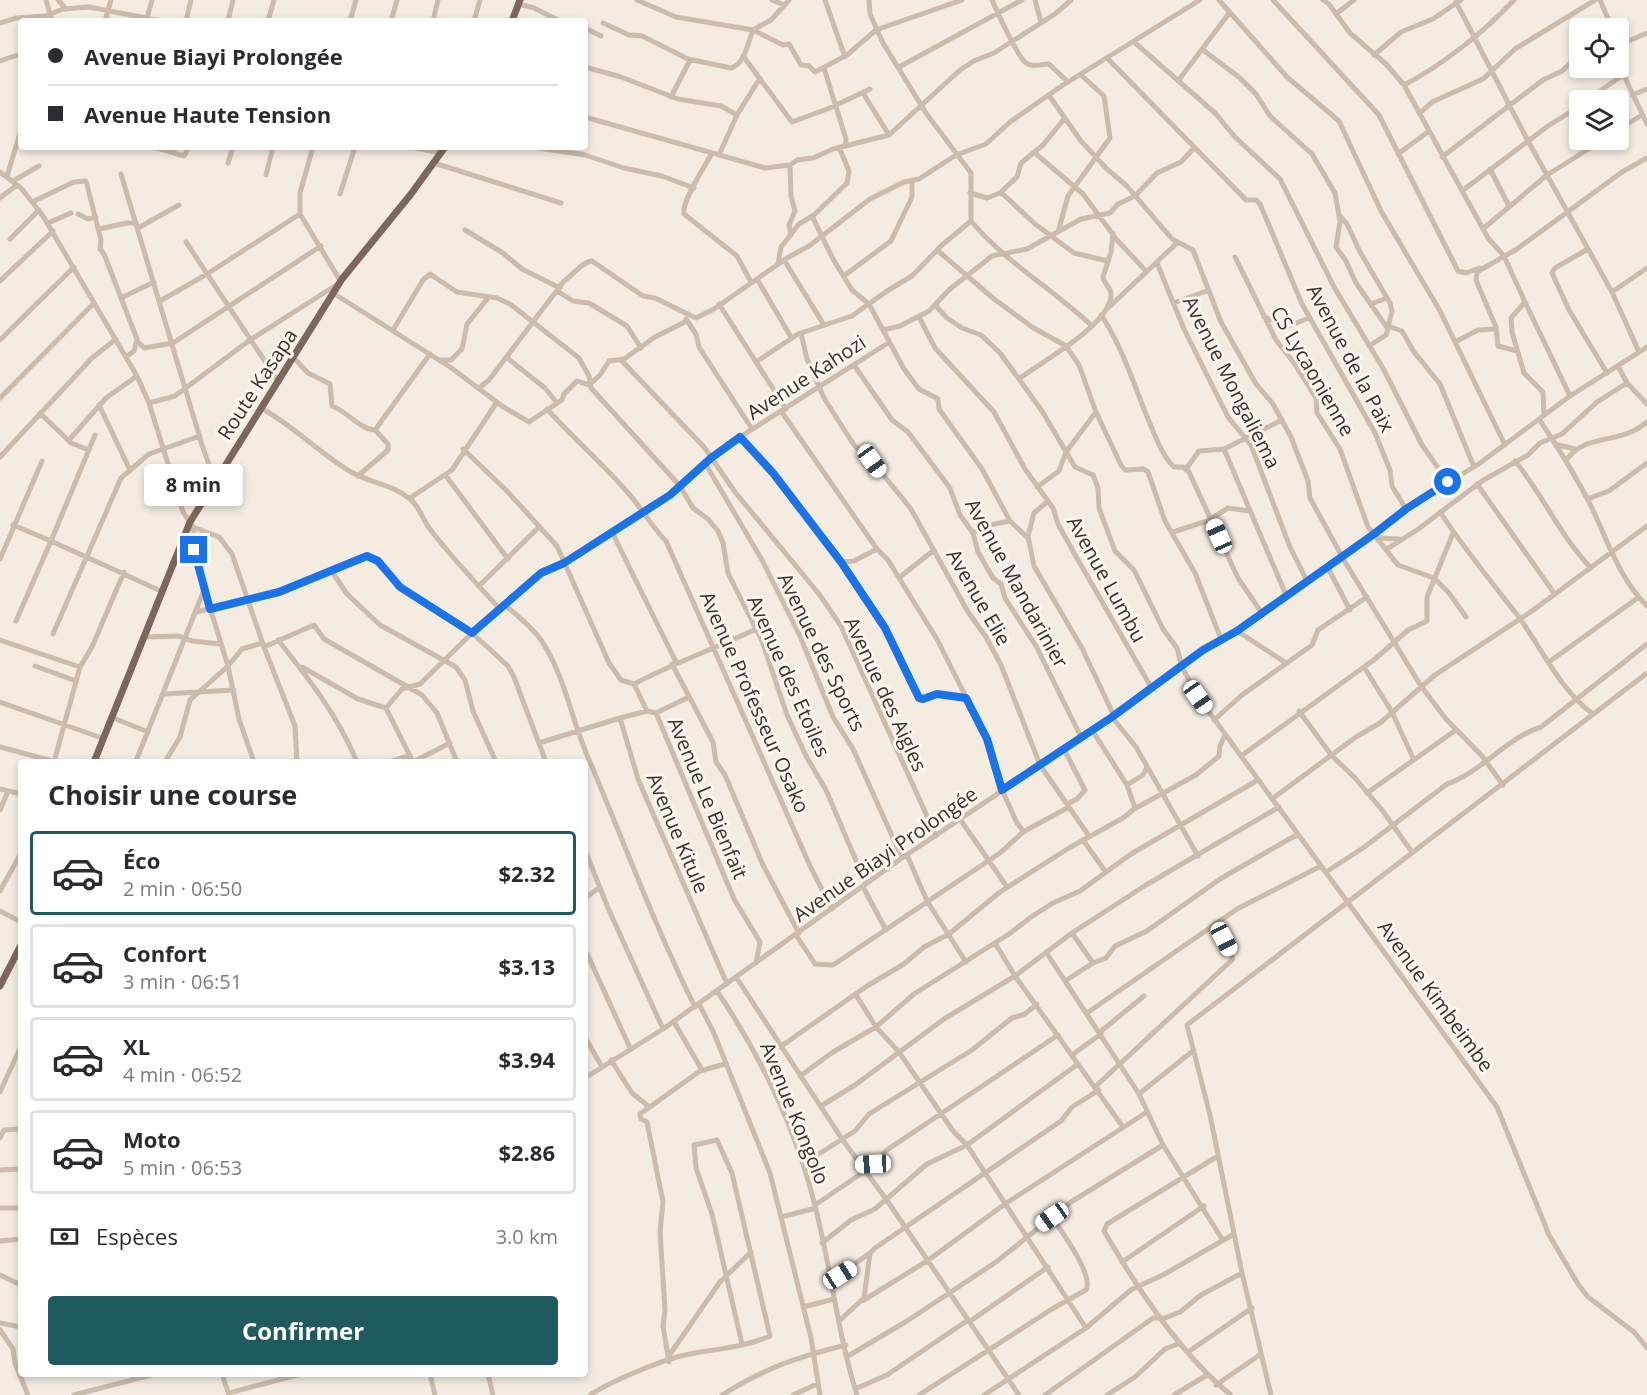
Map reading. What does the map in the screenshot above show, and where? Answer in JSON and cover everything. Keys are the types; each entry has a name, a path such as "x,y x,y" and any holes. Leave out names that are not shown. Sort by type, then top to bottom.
{"main road":[{"path":"513,18 520,2"},
{"name":"Route Kasapa","path":"95,759 161,591 215,481 333,293 434,163 439,150"},
{"path":"0,986 18,951"}],"street":[{"path":"46,0 51,18"},
{"path":"58,0 66,9"},
{"path":"106,18 111,0"},
{"path":"0,23 16,18 51,18 66,9 89,7 147,18 152,0"},
{"path":"187,18 191,0"},
{"path":"229,18 233,0"},
{"path":"269,18 273,0"},
{"path":"351,18 356,0"},
{"path":"392,18 397,0"},
{"path":"433,18 438,0"},
{"path":"475,18 480,0"},
{"path":"637,0 676,17 763,33 779,44 791,45 801,65 809,66 815,72 845,57 876,30 962,0"},
{"path":"772,0 784,5"},
{"path":"763,33 789,0"},
{"path":"825,0 845,57"},
{"path":"869,0 870,14 876,30 922,107 970,173 971,221 1002,253 1031,274 1053,295 1070,305 1092,326"},
{"path":"992,0 1001,25 1024,62 1034,66 1049,64 1068,82"},
{"path":"899,67 1022,0"},
{"path":"588,118 765,168 790,165 797,160 813,158 842,146 889,135 960,70 1055,14 1071,0"},
{"path":"479,388 489,380 558,289 583,263 592,261 643,296 655,298 696,318 822,236 870,199 904,182 912,182 930,174 956,155 986,144 1010,122 1050,97 1068,82 1200,0"},
{"path":"1219,0 1287,77 1339,121 1381,211 1455,342 1505,445"},
{"path":"1273,0 1370,103 1385,126 1456,268 1463,273 1504,256 1569,212 1622,172 1647,158"},
{"path":"1323,0 1350,33 1389,67 1404,85 1492,245 1504,256 1570,396"},
{"path":"1336,14 1354,0"},
{"path":"1404,85 1474,37 1508,9 1515,0"},
{"path":"1420,112 1432,102 1457,93 1492,72 1534,36 1598,0 1607,18"},
{"path":"1033,1 1041,22"},
{"path":"1374,56 1401,32 1432,19 1459,1 1474,37 1528,141 1612,292 1639,352"},
{"path":"520,2 554,18"},
{"path":"1178,81 1230,12"},
{"path":"603,23 629,35 642,36 690,60 731,68 737,66 743,56 753,30 771,20"},
{"path":"588,30 601,36"},
{"path":"1629,41 1647,33"},
{"path":"1134,42 1215,113 1235,137 1280,179 1334,287 1422,444 1448,482"},
{"path":"1203,50 1243,81 1256,94 1270,116 1312,154 1334,190 1339,215 1336,247 1388,328 1402,331 1414,352 1440,384 1474,467"},
{"path":"0,62 18,55"},
{"path":"743,56 792,122 834,106 870,88"},
{"path":"883,330 919,317 936,306 967,275 992,256 1027,249 1082,219 1110,213 1118,204 1135,196 1157,173 1181,162 1194,148 1108,59"},
{"path":"671,97 690,60"},
{"path":"1442,157 1509,104 1543,80 1559,73 1569,64"},
{"path":"588,68 621,77 671,97 705,105 721,106 737,115"},
{"path":"778,264 781,248 803,220 812,216 827,200 845,188 849,179 842,146 846,139 834,106 830,80 824,68"},
{"path":"1058,232 1064,207 1075,186 1110,138 1104,96 1081,75"},
{"path":"719,155 737,115 760,78"},
{"path":"1598,90 1618,78"},
{"path":"1624,78 1647,124"},
{"path":"1632,95 1647,89"},
{"path":"863,93 889,135"},
{"path":"1050,97 1096,157 1177,243 1193,250 1227,333 1256,384 1273,404 1282,420 1304,470 1310,498 1367,597 1389,630 1394,644 1421,686 1503,784"},
{"path":"1462,191 1569,113"},
{"path":"1629,123 1641,115"},
{"path":"970,193 987,198 1000,193 1017,177 1021,163 1035,153 1065,118"},
{"path":"1398,154 1429,131"},
{"path":"7,176 18,140"},
{"name":"Avenue de la Paix","path":"1194,148 1246,200 1256,200 1260,204 1309,318 1375,434 1390,470 1392,486 1406,509"},
{"path":"164,150 184,156 187,150"},
{"path":"228,163 232,150"},
{"path":"266,175 272,150"},
{"path":"149,403 170,399 250,340 341,282 300,214 300,193 312,150"},
{"path":"340,194 354,150"},
{"path":"552,150 585,155 624,168 662,176 694,188"},
{"path":"1484,228 1547,175 1587,150"},
{"path":"712,153 683,205 684,214 737,256 792,337"},
{"path":"1035,153 1075,186 1146,272"},
{"path":"434,163 561,203"},
{"path":"790,165 791,196 795,211 789,225 791,235"},
{"path":"0,198 15,183 39,166"},
{"path":"1490,169 1509,206"},
{"path":"0,172 15,183 48,223 137,376 149,403 164,447 178,501 192,525 195,556 228,666 238,716 253,759"},
{"path":"121,174 215,481"},
{"path":"32,202 46,193 83,180 86,181 99,229 100,249 104,254 137,341 144,348 173,343 321,246"},
{"path":"845,275 891,241 912,197 912,182"},
{"path":"1000,193 1074,253 1108,261"},
{"path":"99,229 127,223 137,226 179,205"},
{"path":"9,239 39,210"},
{"path":"48,223 75,214 88,219 96,217"},
{"path":"160,301 207,274 300,214"},
{"path":"1339,215 1347,224 1392,311 1386,335 1369,346"},
{"path":"812,216 852,290 869,304 888,343 919,389 938,399 939,409 991,483 1010,521 1028,538"},
{"path":"756,362 792,337 847,319 912,276 971,221"},
{"path":"1338,229 1347,224"},
{"path":"465,230 573,301 589,303 627,326 641,348"},
{"path":"0,281 53,231"},
{"path":"1108,308 1111,291 1103,277 1113,233"},
{"path":"186,242 278,381"},
{"path":"1020,378 1092,326 1177,243"},
{"path":"1588,249 1555,268 1552,273 1569,310 1607,373"},
{"path":"938,250 1032,327 1066,346 1079,365 1096,412 1121,465 1125,470 1144,469 1148,472 1166,521 1195,573 1221,639"},
{"name":"CS Lycaonienne","path":"1235,256 1264,317 1316,398 1317,413 1340,448 1363,514 1376,536 1402,568 1434,578"},
{"path":"784,260 824,325"},
{"name":"Avenue Mongaliema","path":"1157,263 1228,417 1251,445 1290,547 1307,580"},
{"path":"0,340 74,267"},
{"path":"1479,268 1476,280 1496,329 1498,346 1517,351"},
{"path":"1612,292 1647,268"},
{"path":"393,330 423,280 430,274 457,292 505,301 579,358 589,376 589,385"},
{"path":"121,298 154,282"},
{"path":"1174,303 1209,290"},
{"path":"333,293 430,354 529,422 557,403 577,381 589,385"},
{"path":"438,360 451,360 461,351 467,324 488,298"},
{"path":"1371,304 1387,298"},
{"path":"1525,302 1511,318 1510,325 1524,373 1543,392 1542,417 1552,439 1567,459 1610,553 1647,606"},
{"path":"0,398 94,303"},
{"path":"719,304 784,410 877,549 900,577 938,641 987,739 1002,790 1017,823 1024,831"},
{"path":"936,306 947,318 962,328 981,335 1020,378 1066,452"},
{"path":"684,314 696,334 699,347 752,429"},
{"path":"1101,315 1113,333 1136,393 1163,453 1174,467 1186,469"},
{"name":"Avenue Lumbu","path":"919,317 935,348 994,412 1037,487 1048,501 1108,616 1151,687"},
{"path":"1264,317 1289,326 1309,318"},
{"path":"589,385 609,362 621,360 655,337 687,321"},
{"path":"1455,342 1478,330 1496,329"},
{"name":"Avenue Elie","path":"801,333 807,359 819,388 854,445 872,461 906,503 968,612 986,637 1008,680 1013,699 1040,765 1068,805 1105,871"},
{"path":"0,457 92,358 116,339"},
{"path":"126,357 134,351 137,341"},
{"name":"Avenue Kahozi","path":"386,708 402,689 420,684 472,633 541,573 564,563 670,495 711,458 740,437 888,343"},
{"name":"Avenue Biayi Prolongée","path":"588,1076 674,1022 904,857 1113,717 1151,687 1221,639 1237,631 1326,566 1376,536 1406,509 1474,467 1570,396 1647,347"},
{"path":"375,430 430,354"},
{"path":"506,357 545,388 557,403"},
{"path":"294,358 308,373 330,384 332,406 368,429 375,430 388,444 388,450 358,476"},
{"name":"Avenue des Aigles","path":"621,360 711,458 735,492 819,594 841,626 936,836"},
{"name":"Avenue Mandarinier","path":"854,365 892,420 909,432 950,488 960,515 973,533 978,552 993,578 1001,584 1005,598 1036,646 1081,737"},
{"path":"1618,366 1627,383 1647,404"},
{"path":"69,440 99,405 137,376"},
{"path":"1386,549 1477,484 1528,455 1540,443 1570,429 1574,422 1597,402 1627,383"},
{"name":"Avenue des Etoiles","path":"589,385 680,486 693,508 708,519 718,531 723,543 728,573 765,650 787,715 806,756 826,790 886,930"},
{"path":"410,498 446,476 497,402"},
{"path":"99,405 130,470"},
{"path":"261,408 293,427 313,446 358,476 385,483 410,498 429,528 479,586 541,641 564,689 577,731 638,876 657,930 725,1064 770,1173 803,1307 820,1395"},
{"name":"Avenue Professeur Osako","path":"547,409 562,429 602,464 643,512 656,533 666,541 811,868 832,909"},
{"path":"1037,487 1059,471 1066,452 1096,412"},
{"path":"40,413 69,440 89,450"},
{"path":"1186,469 1199,451 1224,449 1282,420"},
{"path":"1567,459 1575,450 1592,441 1614,440 1647,422"},
{"path":"16,621 95,435"},
{"path":"53,634 117,486 130,470 164,447 200,436"},
{"path":"740,437 773,473 841,562 885,628 919,698 923,699 937,694 966,698"},
{"path":"1558,445 1575,450"},
{"name":"Avenue Le Bienfait","path":"464,449 506,490 557,546 612,668 624,683 634,684 647,711 656,713 734,899 760,942 756,963"},
{"path":"1224,449 1286,595"},
{"name":"Avenue Kimbeimbe","path":"1066,452 1078,469 1093,475 1098,489 1099,508 1115,551 1134,570 1163,629 1181,656 1182,667 1198,697 1497,1107 1545,1226 1578,1284 1588,1297 1634,1332 1647,1348"},
{"path":"1515,461 1534,484 1553,521 1591,568"},
{"path":"0,559 42,462"},
{"name":"Avenue des Sports","path":"705,463 762,560 792,621 833,717 853,749 927,901 966,962"},
{"path":"1587,499 1609,491 1647,463"},
{"path":"1186,469 1238,578 1261,612"},
{"path":"446,476 508,559"},
{"path":"1477,484 1554,593"},
{"path":"1048,501 1034,513 1028,538 1034,566 1082,648 1113,717 1148,767 1198,856"},
{"path":"1173,532 1211,519 1228,508 1250,511"},
{"path":"1440,512 1474,564 1520,619 1577,699 1593,714"},
{"path":"973,533 985,526 1010,521"},
{"path":"13,525 124,572 161,591"},
{"path":"192,525 224,541 232,554 263,645 295,726 297,759"},
{"path":"1272,799 1392,712 1421,686 1520,619 1647,526"},
{"path":"479,586 519,550 521,542 539,527"},
{"path":"612,532 688,697 716,748 716,762 724,775 763,865 797,934 815,964 829,967 1009,847 1024,831 1077,799 1085,790 1064,749"},
{"path":"1240,756 1299,711 1364,667 1408,630 1429,618 1426,597 1446,555 1449,539 1454,533"},
{"path":"1376,536 1401,540"},
{"path":"841,562 855,561 877,549"},
{"path":"900,577 934,550"},
{"path":"196,612 279,592 362,558 371,557 400,587 472,633 512,672 546,759"},
{"path":"1326,566 1350,610"},
{"path":"331,570 364,612 405,641 456,667 465,680 473,711 495,759"},
{"path":"56,759 62,725 80,667 92,647 124,572"},
{"path":"1434,578 1449,593 1466,617"},
{"path":"139,759 204,590"},
{"path":"1214,720 1242,695 1312,645 1318,630 1367,597"},
{"path":"1549,662 1639,597"},
{"path":"167,759 180,737 190,700 228,666 242,649 263,645 314,625 324,639 411,688 429,702 456,759"},
{"path":"634,684 674,663 714,650 754,630"},
{"path":"1237,631 1286,663"},
{"path":"143,637 186,638 221,644"},
{"path":"0,640 80,667"},
{"path":"278,640 301,667 341,727 356,759"},
{"path":"1326,872 1394,826 1426,798 1486,762 1527,731 1541,727 1647,644"},
{"path":"35,666 76,681"},
{"path":"301,667 358,699 386,708 412,759"},
{"path":"1364,667 1392,712 1413,758"},
{"path":"1272,1395 1187,1027 1192,1019 1647,673"},
{"path":"164,694 234,690"},
{"path":"656,713 688,697"},
{"path":"0,702 102,738"},
{"path":"539,743 647,711"},
{"path":"1299,711 1332,756 1367,793 1412,852"},
{"path":"111,717 148,732"},
{"name":"Avenue Kitule","path":"620,718 638,778 727,984"},
{"path":"1092,730 1127,785 1135,808"},
{"path":"1367,793 1413,758 1456,730"},
{"path":"780,1047 904,964 924,947 949,934 972,912 1007,887 1162,792 1196,775 1216,760 1225,735"},
{"path":"419,759 450,743"},
{"path":"0,747 44,759"},
{"path":"397,759 410,755"},
{"path":"1127,785 1143,775 1148,767"},
{"path":"800,1076 833,1052 876,1027 914,994 1053,903 1085,888 1105,871 1180,824 1214,807 1258,780"},
{"path":"0,789 18,794"},
{"path":"0,810 8,791"},
{"path":"821,1106 855,1085 944,1019 1015,976 1072,933 1138,890 1279,807"},
{"path":"960,819 1007,887"},
{"path":"1065,981 1093,963 1106,958 1115,946 1147,931 1228,874 1298,834"},
{"path":"588,858 599,888 663,1029"},
{"path":"0,891 18,859"},
{"path":"1087,1013 1238,909 1321,866"},
{"path":"588,896 599,888"},
{"path":"0,910 18,920"},
{"path":"830,1281 1061,1121 1072,1107 1097,1088 1120,1062 1233,959 1216,924"},
{"path":"1072,933 1093,963"},
{"path":"995,943 1015,976 1123,1127"},
{"path":"1046,952 1120,1062 1139,1094 1163,1145 1204,1206 1222,1239"},
{"path":"588,956 630,1048"},
{"path":"736,977 842,1139 886,1199 987,1352 1019,1395"},
{"name":"Avenue Kongolo","path":"717,991 754,1048 803,1164 815,1207 856,1392"},
{"path":"856,995 876,1027 899,1052 941,1114 967,1145 1086,1328"},
{"path":"1072,1055 1144,996"},
{"path":"803,1164 858,1129 869,1114 972,1050 1012,1018 1025,1014 1037,1004"},
{"path":"674,1022 702,1070"},
{"path":"860,1164 876,1162 887,1150 1058,1035"},
{"path":"588,1042 602,1067"},
{"path":"1139,1094 1194,1050"},
{"path":"0,1092 18,1053"},
{"path":"611,1060 632,1093 648,1106"},
{"path":"668,1360 663,1322 665,1310 660,1232 663,1202 647,1122 640,1118 640,1114 648,1106 702,1070 725,1064"},
{"path":"822,1243 851,1220 871,1212 927,1164 967,1145 1078,1064"},
{"path":"839,1321 863,1300 927,1261 1005,1204 1147,1112"},
{"path":"0,1138 4,1130 18,1129"},
{"path":"590,1395 609,1383 668,1360 728,1349 770,1336 732,1173 719,1141 694,1145 696,1168 712,1214 742,1344"},
{"path":"848,1356 907,1321 947,1292 996,1262 1052,1217 1163,1145"},
{"path":"1218,1156 1104,1227 1122,1262 1180,1343 1216,1384 1232,1395"},
{"path":"0,1170 18,1169"},
{"path":"781,1217 815,1207 865,1171"},
{"path":"1122,1262 1204,1206"},
{"path":"0,1209 18,1208"},
{"path":"919,1395 1086,1290 1089,1282 1083,1268 1052,1217"},
{"path":"984,1395 1086,1328 1129,1292 1234,1234"},
{"path":"0,1241 18,1239"},
{"path":"668,1360 727,1276 751,1252"},
{"path":"863,1300 870,1253"},
{"path":"856,1392 887,1375 1048,1267"},
{"path":"1045,1395 1153,1318 1161,1316 1165,1318 1180,1312 1201,1295 1242,1273"},
{"path":"0,1275 18,1284"},
{"path":"803,1307 834,1299"},
{"path":"1188,1352 1252,1308"},
{"path":"0,1323 18,1326"},
{"path":"0,1330 13,1349 18,1370"},
{"path":"1107,1395 1135,1377 1165,1348 1180,1343"},
{"path":"722,1395 748,1378 799,1356 846,1345"},
{"path":"1216,1384 1261,1354"},
{"path":"1174,1395 1207,1374"},
{"path":"21,1377 28,1395"},
{"path":"74,1395 143,1377"},
{"path":"223,1377 229,1394 290,1377"},
{"path":"431,1377 435,1395"},
{"path":"489,1377 493,1395"},
{"path":"793,1395 817,1384"}],"route":[{"path":"194,550 210,609 279,592 367,556 378,561 400,587 472,633 541,573 564,563 632,518 656,505 677,490 711,458 740,437 773,473 841,562 885,628 919,698 923,699 937,694 952,698 966,698 987,739 1002,790 1126,708 1203,650 1237,631 1406,509 1448,482"}]}
